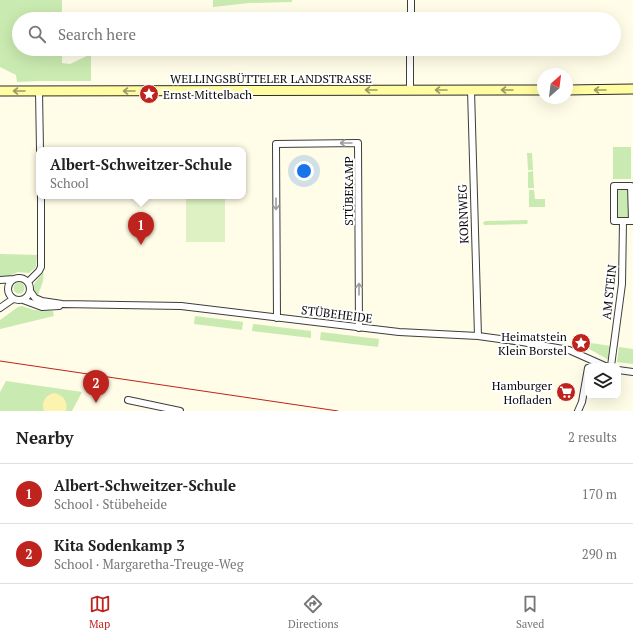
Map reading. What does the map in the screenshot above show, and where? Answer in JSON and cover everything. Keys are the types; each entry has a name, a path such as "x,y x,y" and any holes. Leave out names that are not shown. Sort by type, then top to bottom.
{"main road":[{"path":"573,90 633,89"},
{"name":"WELLINGSBÜTTELER LANDSTRASSE","path":"0,91 537,90"}],"street":[{"path":"411,0 411,12"},
{"path":"410,56 410,90"},
{"name":"KORNWEG","path":"472,90 478,336"},
{"path":"39,91 40,147"},
{"name":"STÜBEKAMP","path":"277,318 276,144 358,143 360,328"},
{"path":"614,186 631,186 632,221 623,221 614,221 614,186"},
{"path":"28,282 39,272 41,267 41,199"},
{"name":"AM STEIN","path":"611,363 622,284 623,221"},
{"path":"0,280 21,278 28,282 30,284 30,291 27,297 23,300 13,299 9,294 9,284 14,279"},
{"path":"0,280 8,288"},
{"name":"STÜBEHEIDE","path":"30,291 35,298 42,301 62,304 176,306 402,333 478,336 569,350 599,363"},
{"path":"0,308 13,299"},
{"name":"STÜBEHEIDE","path":"23,300 42,307 59,306 62,304"},
{"path":"588,363 589,358"},
{"path":"621,370 633,372"},
{"path":"578,411 582,402 585,384"},
{"path":"128,400 180,411"}],"green space":[{"path":"0,0 62,0 62,12 12,12 12,56 62,56 62,63 70,64 87,56 91,56 91,81 17,82 16,75 0,67"},
{"path":"213,0 292,0 292,2 249,3 213,7"},
{"path":"613,147 631,147 631,179 613,179"},
{"path":"527,153 532,153 533,170 528,170"},
{"path":"533,171 534,188 528,188 528,172"},
{"path":"621,188 629,189 630,216 628,218 617,217 616,214 616,191"},
{"path":"529,190 534,190 535,199 545,199 545,207 529,207"},
{"path":"186,199 225,199 225,242 186,242"},
{"path":"527,220 527,224 484,225 483,223 485,221"},
{"path":"0,254 37,255 36,267 29,273 18,272 9,276 0,276"},
{"path":"43,272 43,282 38,296 34,292 34,284"},
{"path":"17,283 21,283 23,284 23,292 17,293 14,290 14,286"},
{"path":"22,306 34,310 53,311 54,316 0,329 0,320 18,307"},
{"path":"195,316 243,322 242,330 194,324"},
{"path":"253,324 311,331 311,338 252,331"},
{"path":"321,332 379,339 378,347 320,340"},
{"path":"584,342 611,346 609,360 584,346"},
{"path":"619,347 633,349 633,364 617,362"},
{"path":"6,381 82,392 72,411 0,411 0,392"}],"sand":[{"path":"54,393 63,397 66,402 66,411 44,411 44,399 48,395"}],"tram line":[{"path":"0,361 338,411"}],"place":[{"name":"Ernst Mittelbach","path":"149,94"},
{"name":"Albert-Schweitzer-Schule","path":"141,245"},
{"name":"Heimatstein Klein Borstel","path":"581,343"},
{"name":"Hamburger Hofladen","path":"566,392"},
{"name":"Kita Sodenkamp 3","path":"96,403"}]}
